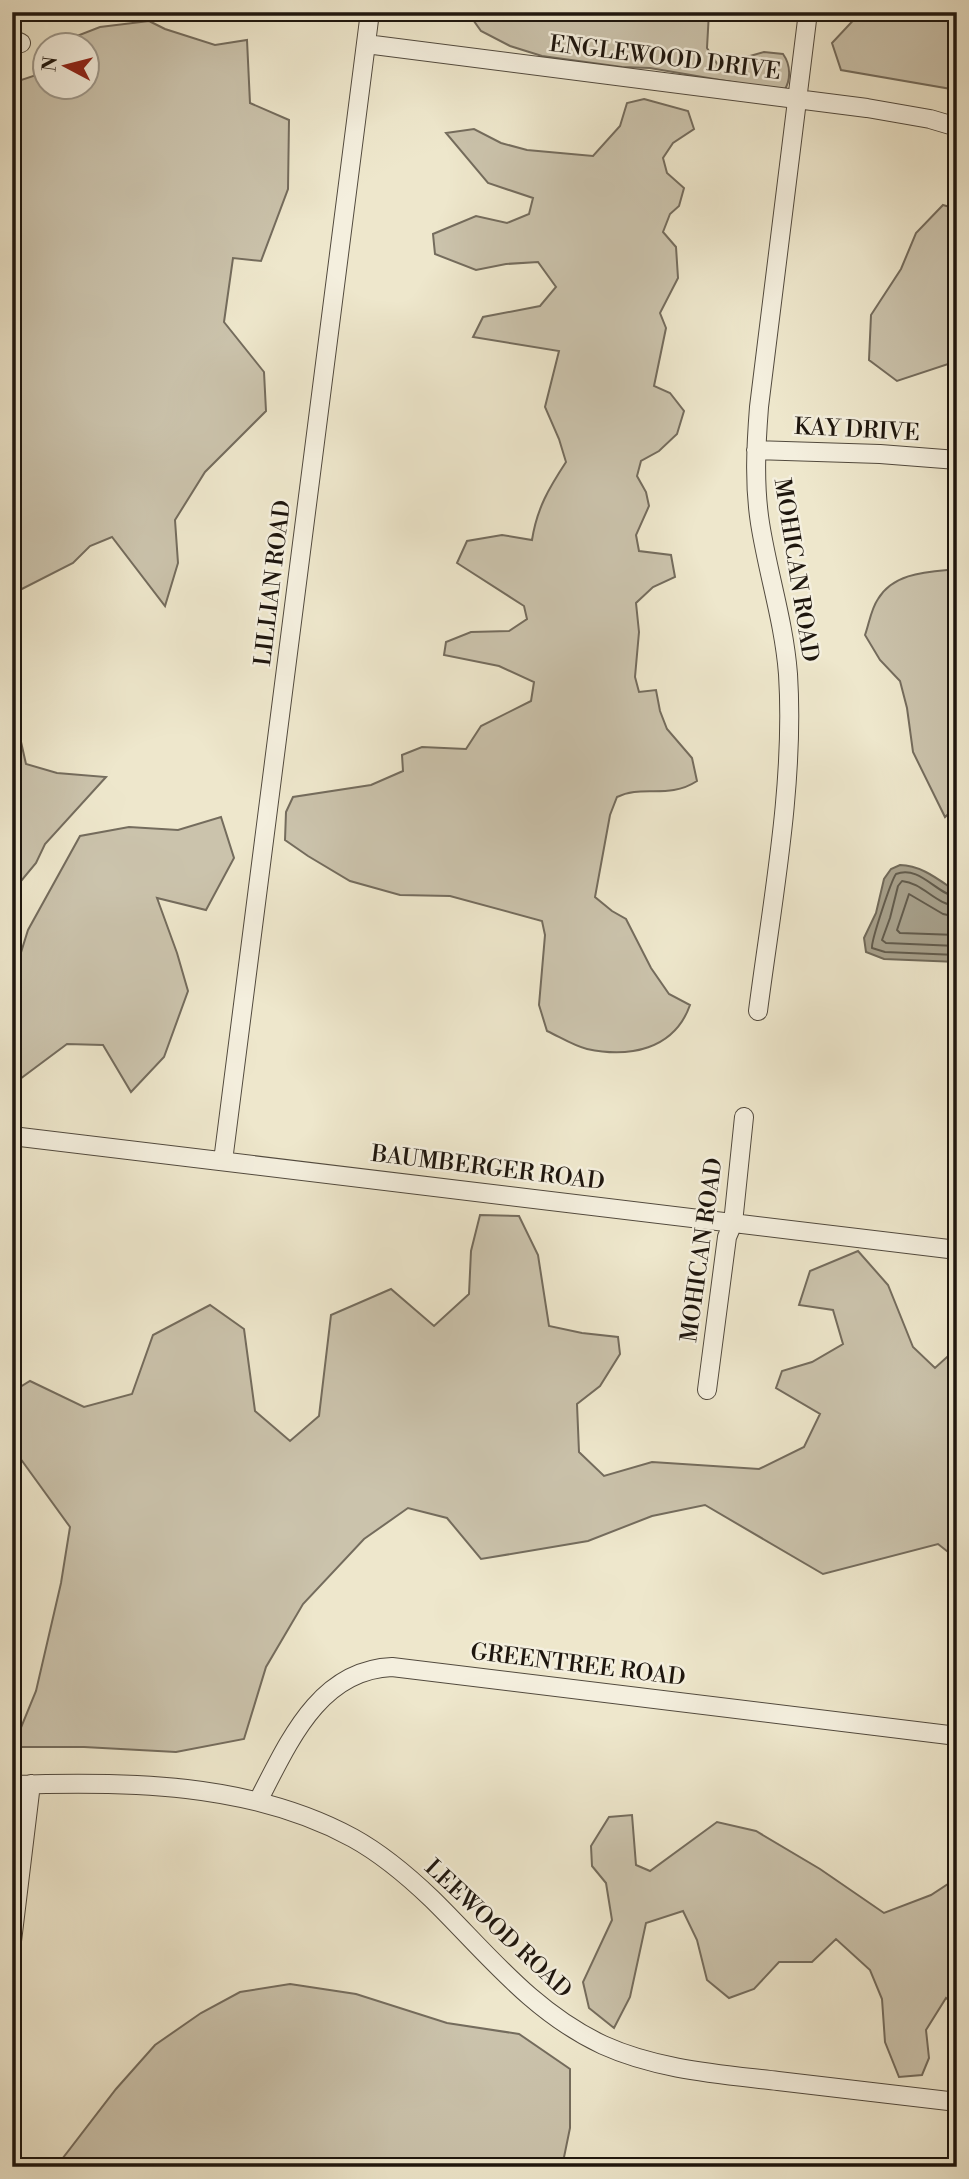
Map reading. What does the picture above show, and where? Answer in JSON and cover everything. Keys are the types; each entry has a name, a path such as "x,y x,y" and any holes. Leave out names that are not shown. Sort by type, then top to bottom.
{"street":[{"name":"LILLIAN ROAD","path":"223,1161 370,12"},
{"name":"MOHICAN ROAD","path":"758,1011 785,794 789,715 784,634 761,523 756,450 808,12"},
{"name":"ENGLEWOOD DRIVE","path":"366,44 867,108 930,119 957,127"},
{"name":"KAY DRIVE","path":"756,450 880,454 957,460"},
{"name":"MOHICAN ROAD","path":"707,1390 727,1237 733,1223 744,1117"},
{"name":"BAUMBERGER ROAD","path":"12,1136 957,1250"},
{"name":"GREENTREE ROAD","path":"258,1801 292,1736 314,1709 334,1688 351,1676 375,1668 406,1669 957,1736"},
{"path":"12,1941 31,1784"},
{"name":"LEEWOOD ROAD","path":"12,1785 96,1784 173,1788 258,1801 354,1838 394,1865 538,2005 604,2046 645,2060 692,2070 957,2102"}],"shaded area":[{"path":"709,12 707,48 718,65 764,52 783,54 789,68 788,82 784,91 650,68 542,56 510,46 481,31 469,14"},
{"path":"861,12 957,12 957,90 841,70 832,43"},
{"path":"149,21 215,45 247,40 250,103 289,120 288,189 261,261 233,258 224,322 264,372 266,411 205,472 175,520 178,563 165,606 112,537 90,546 73,563 12,594 12,90 21,80 32,76 32,102 102,102 102,32 87,32 100,27"},
{"path":"644,99 688,111 694,129 673,143 663,158 667,173 684,188 679,206 670,214 663,232 676,247 678,278 660,313 666,328 654,386 670,393 684,411 677,434 659,451 641,461 637,476 646,492 649,506 636,535 639,551 671,555 675,577 653,587 636,603 639,632 635,677 639,692 656,690 667,729 692,758 697,781 676,790 626,793 617,797 610,815 595,897 626,919 651,968 669,994 690,1005 683,1020 661,1041 634,1051 603,1052 582,1048 547,1031 539,1005 545,935 542,921 450,896 400,895 350,881 285,840 286,812 293,797 371,785 403,771 402,755 422,747 466,749 481,726 531,701 534,682 499,666 444,655 446,642 471,632 509,631 527,619 524,606 457,563 467,541 502,535 532,540 544,499 566,462 545,407 559,351 473,337 483,317 540,306 556,287 538,262 506,264 476,270 435,254 433,234 476,216 507,223 529,214 533,198 488,183 446,133 474,129 501,143 527,150 593,156 620,126 627,103"},
{"path":"943,205 957,209 957,366 948,364 897,381 869,360 871,315 901,269 916,233"},
{"path":"957,569 957,806 945,817 913,752 900,681 880,660 865,635 876,603 893,583 913,575"},
{"path":"12,702 26,764 57,773 106,777 45,844 36,863 12,892"},
{"path":"221,817 234,858 206,910 157,898 188,991 164,1057 131,1092 103,1045 67,1044 12,1085 12,962 18,962 28,930 80,836 129,827 178,830"},
{"path":"480,1215 519,1216 538,1255 549,1326 618,1337 620,1354 600,1386 577,1404 579,1452 604,1476 652,1462 759,1469 804,1447 820,1414 776,1388 782,1371 812,1362 843,1344 833,1310 799,1305 810,1271 858,1251 888,1285 913,1347 935,1368 957,1348 957,1559 938,1544 823,1574 705,1505 652,1516 588,1541 481,1559 447,1518 408,1508 364,1539 303,1604 266,1667 244,1739 176,1752 84,1747 13,1747 36,1691 61,1583 70,1527 12,1447 12,1392 30,1381 84,1407 132,1394 153,1335 210,1305 244,1329 255,1411 290,1441 319,1416 331,1315 391,1289 434,1326 469,1294 471,1251"},
{"path":"632,1815 636,1865 650,1871 717,1822 756,1831 820,1869 884,1913 931,1895 957,1878 957,2007 946,1998 926,2030 929,2058 922,2075 899,2077 885,2042 882,1999 870,1970 836,1939 812,1962 779,1962 754,1989 729,1998 707,1980 697,1940 683,1911 646,1923 630,1997 614,2028 589,2008 583,1982 612,1920 606,1883 592,1866 591,1846 609,1817"},
{"path":"290,1984 356,1994 447,2023 519,2034 570,2069 570,2128 562,2167 56,2167 116,2089 155,2045 201,2013 240,1992"}],"water":[{"path":"900,865 923,870 957,892 957,962 884,959 866,952 864,938 876,913 884,879 891,869"}]}
